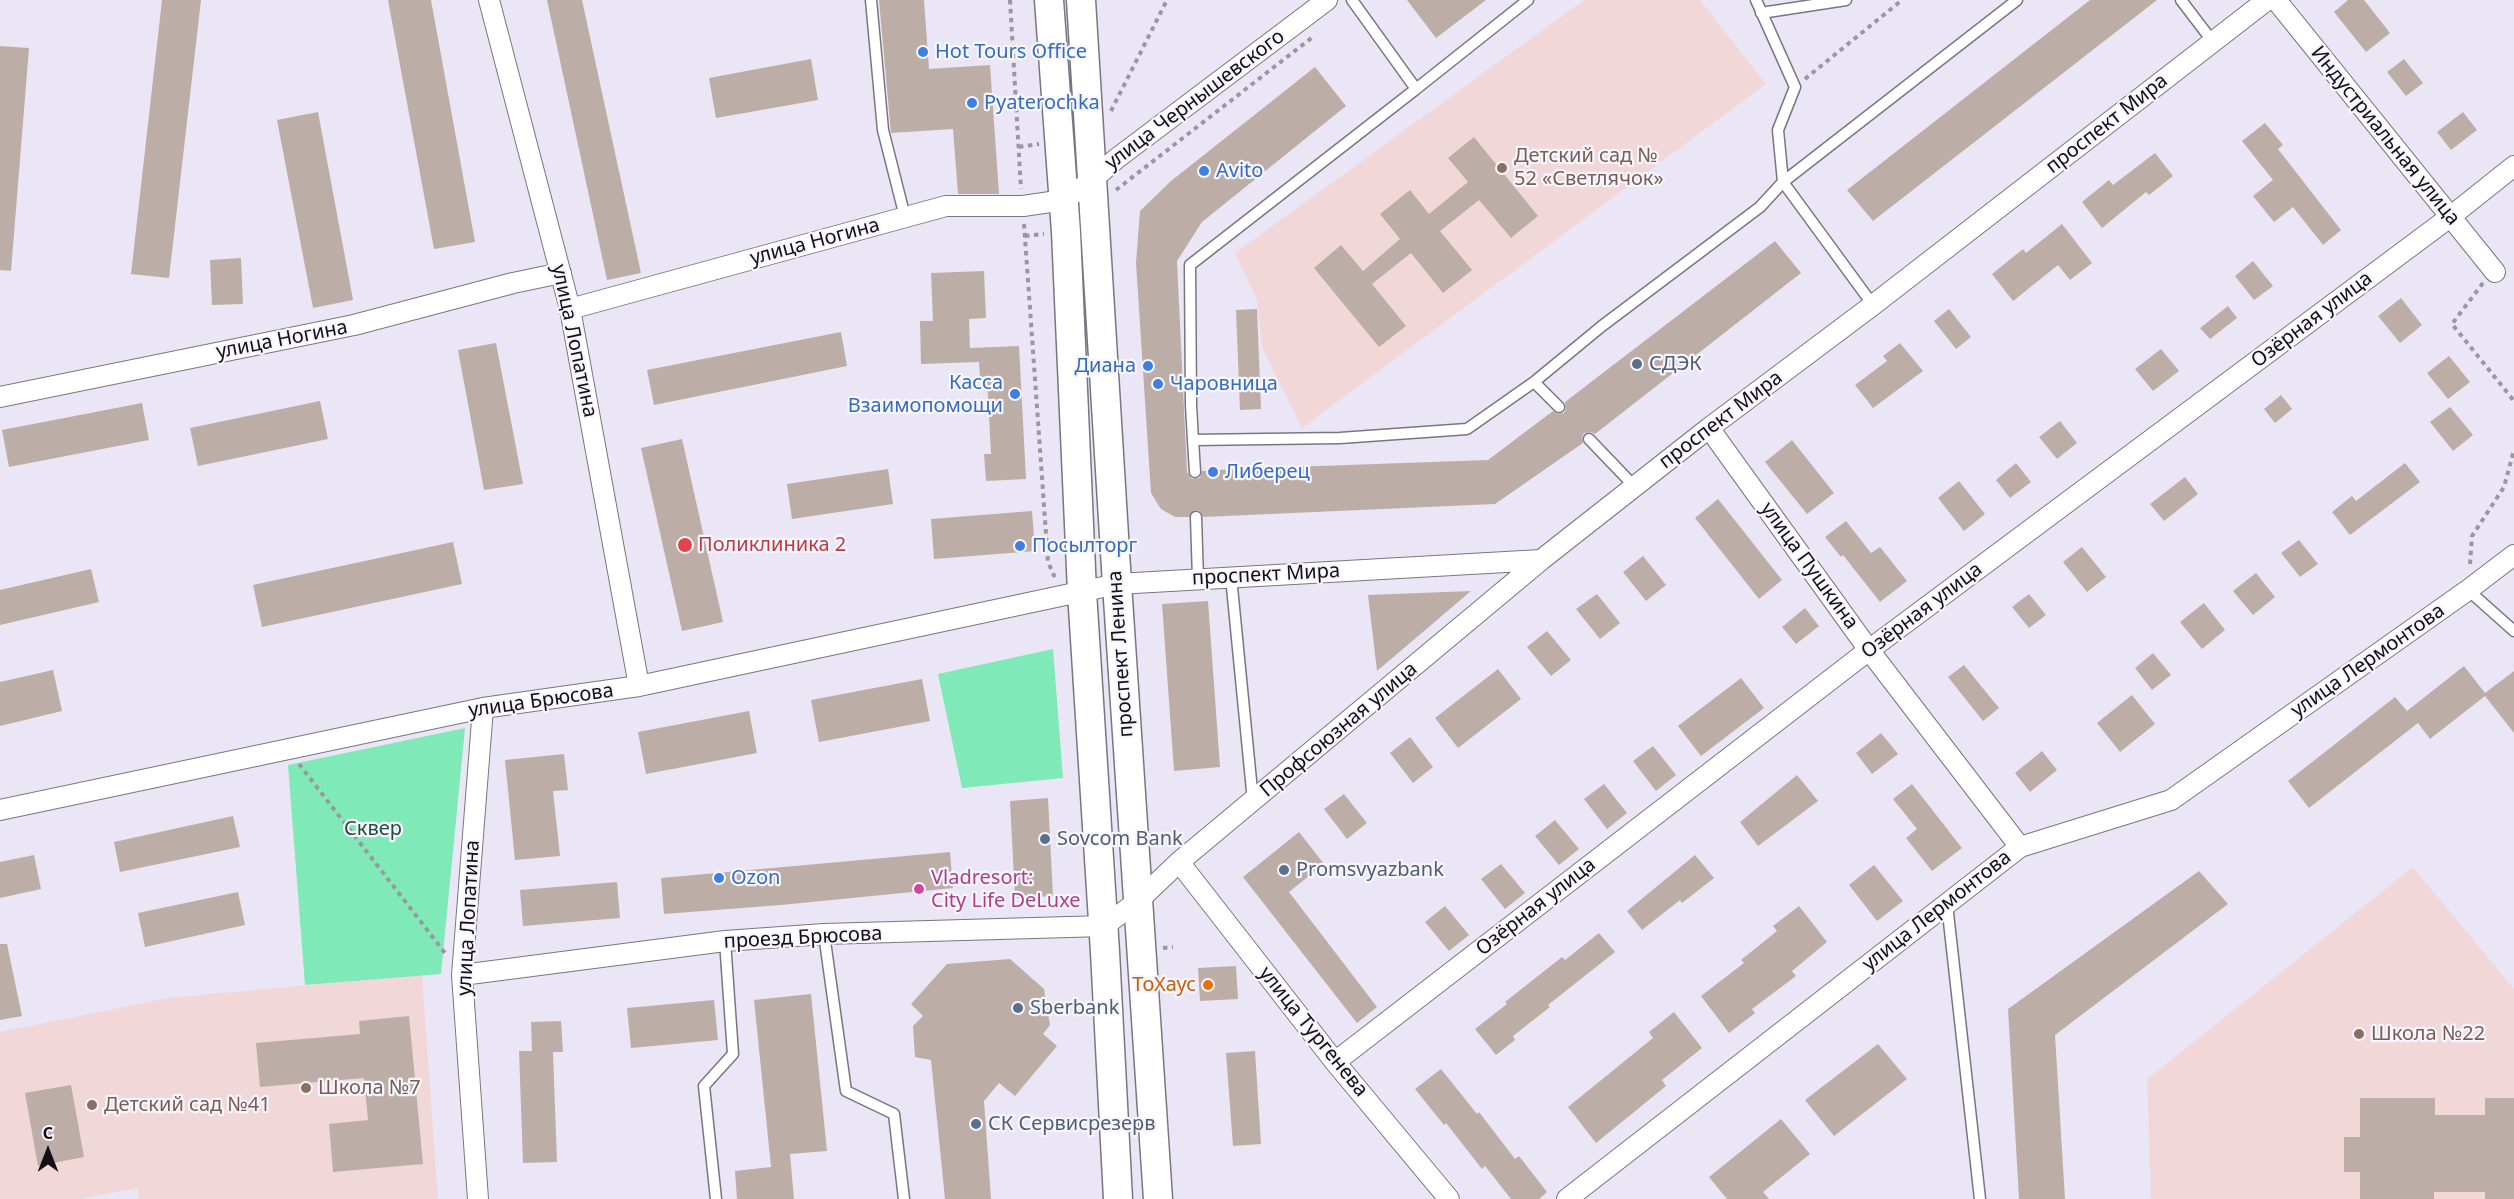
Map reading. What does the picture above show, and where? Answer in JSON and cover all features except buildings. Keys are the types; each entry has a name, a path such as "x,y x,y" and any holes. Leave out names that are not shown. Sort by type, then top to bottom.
{"main road":[{"name":"проспект Ленина","path":"1049,0 1064,200 1072,594 1104,926 1118,1199"},
{"name":"проспект Ленина","path":"1081,0 1103,186 1116,584 1158,1199"}],"street":[{"name":"улица Лопатина","path":"489,0 570,309 639,686"},
{"name":"улица Чернышевского","path":"1064,200 1103,186 1116,159 1327,0"},
{"name":"проспект Мира","path":"1072,594 1116,584 1541,560 2267,0"},
{"name":"Индустриальная улица","path":"2276,0 2494,271"},
{"name":"Озёрная улица","path":"1335,1062 1869,650 2450,217 2514,166"},
{"name":"улица Ногина","path":"570,309 946,206 1023,206 1064,200"},
{"name":"улица Ногина","path":"0,397 354,325 513,283 561,273"},
{"name":"улица Пушкина","path":"1710,428 1869,650 2020,847"},
{"name":"улица Лермонтова","path":"1567,1199 2020,847 2171,800 2514,555"},
{"name":"Профсоюзная улица","path":"1138,901 1179,862 1541,560"},
{"name":"улица Брюсова","path":"0,810 483,708 639,686 1072,594"},
{"name":"улица Лопатина","path":"478,1199 462,975 483,708"},
{"name":"улица Тургенева","path":"1179,862 1335,1062 1449,1199"},
{"path":"1104,926 1138,901"},
{"name":"проезд Брюсова","path":"462,975 724,941 825,934 1104,926"}],"lane":[{"path":"871,0 883,130 905,217"},
{"path":"1352,0 1416,89"},
{"path":"1195,472 1191,405 1190,265 1528,0"},
{"path":"1756,0 1795,87 1778,130 1783,182 1873,305"},
{"path":"1761,13 1846,0"},
{"path":"1193,440 1340,438 1467,429 1534,382 1602,326 1760,207 1783,182 2017,0"},
{"path":"2181,0 2213,42"},
{"path":"1534,382 1559,407"},
{"path":"1589,439 1635,487"},
{"path":"1196,517 1198,579"},
{"path":"1231,577 1253,802"},
{"path":"2468,590 2514,631"},
{"path":"1947,904 1980,1199"},
{"path":"825,934 846,1090 894,1114 904,1199"},
{"path":"717,1199 704,1086 734,1054 724,941"}],"path":[{"path":"1010,0 1048,562 1072,594"},
{"path":"1111,111 1167,0"},
{"path":"1795,87 1902,0"},
{"path":"1103,186 1318,33"},
{"path":"2494,271 2452,324 2514,401"},
{"path":"2468,590 2472,536 2504,487 2514,450"},
{"path":"288,749 462,975"}],"shaded area":[{"name":"Детский сад № 52 «Светлячок»","path":"1584,0 1700,0 1766,84 1302,428 1262,347 1257,300 1235,253"},
{"name":"Школа №22","path":"2413,867 2514,989 2514,1199 2151,1199 2147,1079"},
{"name":"Школа №7","path":"422,975 438,1199 139,1199 138,1188 80,1199 0,1199 0,1032 168,998"}],"green space":[{"path":"1053,649 1063,778 962,788 938,674"},
{"name":"Сквер","path":"465,728 441,974 305,985 288,765"}],"place":[{"name":"Hot Tours Office","path":"923,52"},
{"name":"Pyaterochka","path":"972,103"},
{"name":"Детский сад № 52 «Светлячок»","path":"1502,168"},
{"name":"Avito","path":"1204,171"},
{"name":"СДЭК","path":"1637,364"},
{"name":"Диана","path":"1148,366"},
{"name":"Чаровница","path":"1158,384"},
{"name":"Касса Взаимопомощи","path":"1015,394"},
{"name":"Либерец","path":"1213,472"},
{"name":"Поликлиника 2","path":"685,545"},
{"name":"Посылторг","path":"1020,546"},
{"name":"Sovcom Bank","path":"1045,839"},
{"name":"Promsvyazbank","path":"1284,870"},
{"name":"Ozon","path":"719,878"},
{"name":"Vladresort: City Life DeLuxe","path":"919,889"},
{"name":"ТоХаус","path":"1208,985"},
{"name":"Sberbank","path":"1018,1008"},
{"name":"Школа №22","path":"2359,1034"},
{"name":"Школа №7","path":"306,1088"},
{"name":"Детский сад №41","path":"92,1105"},
{"name":"СК Сервисрезерв","path":"976,1124"}]}
